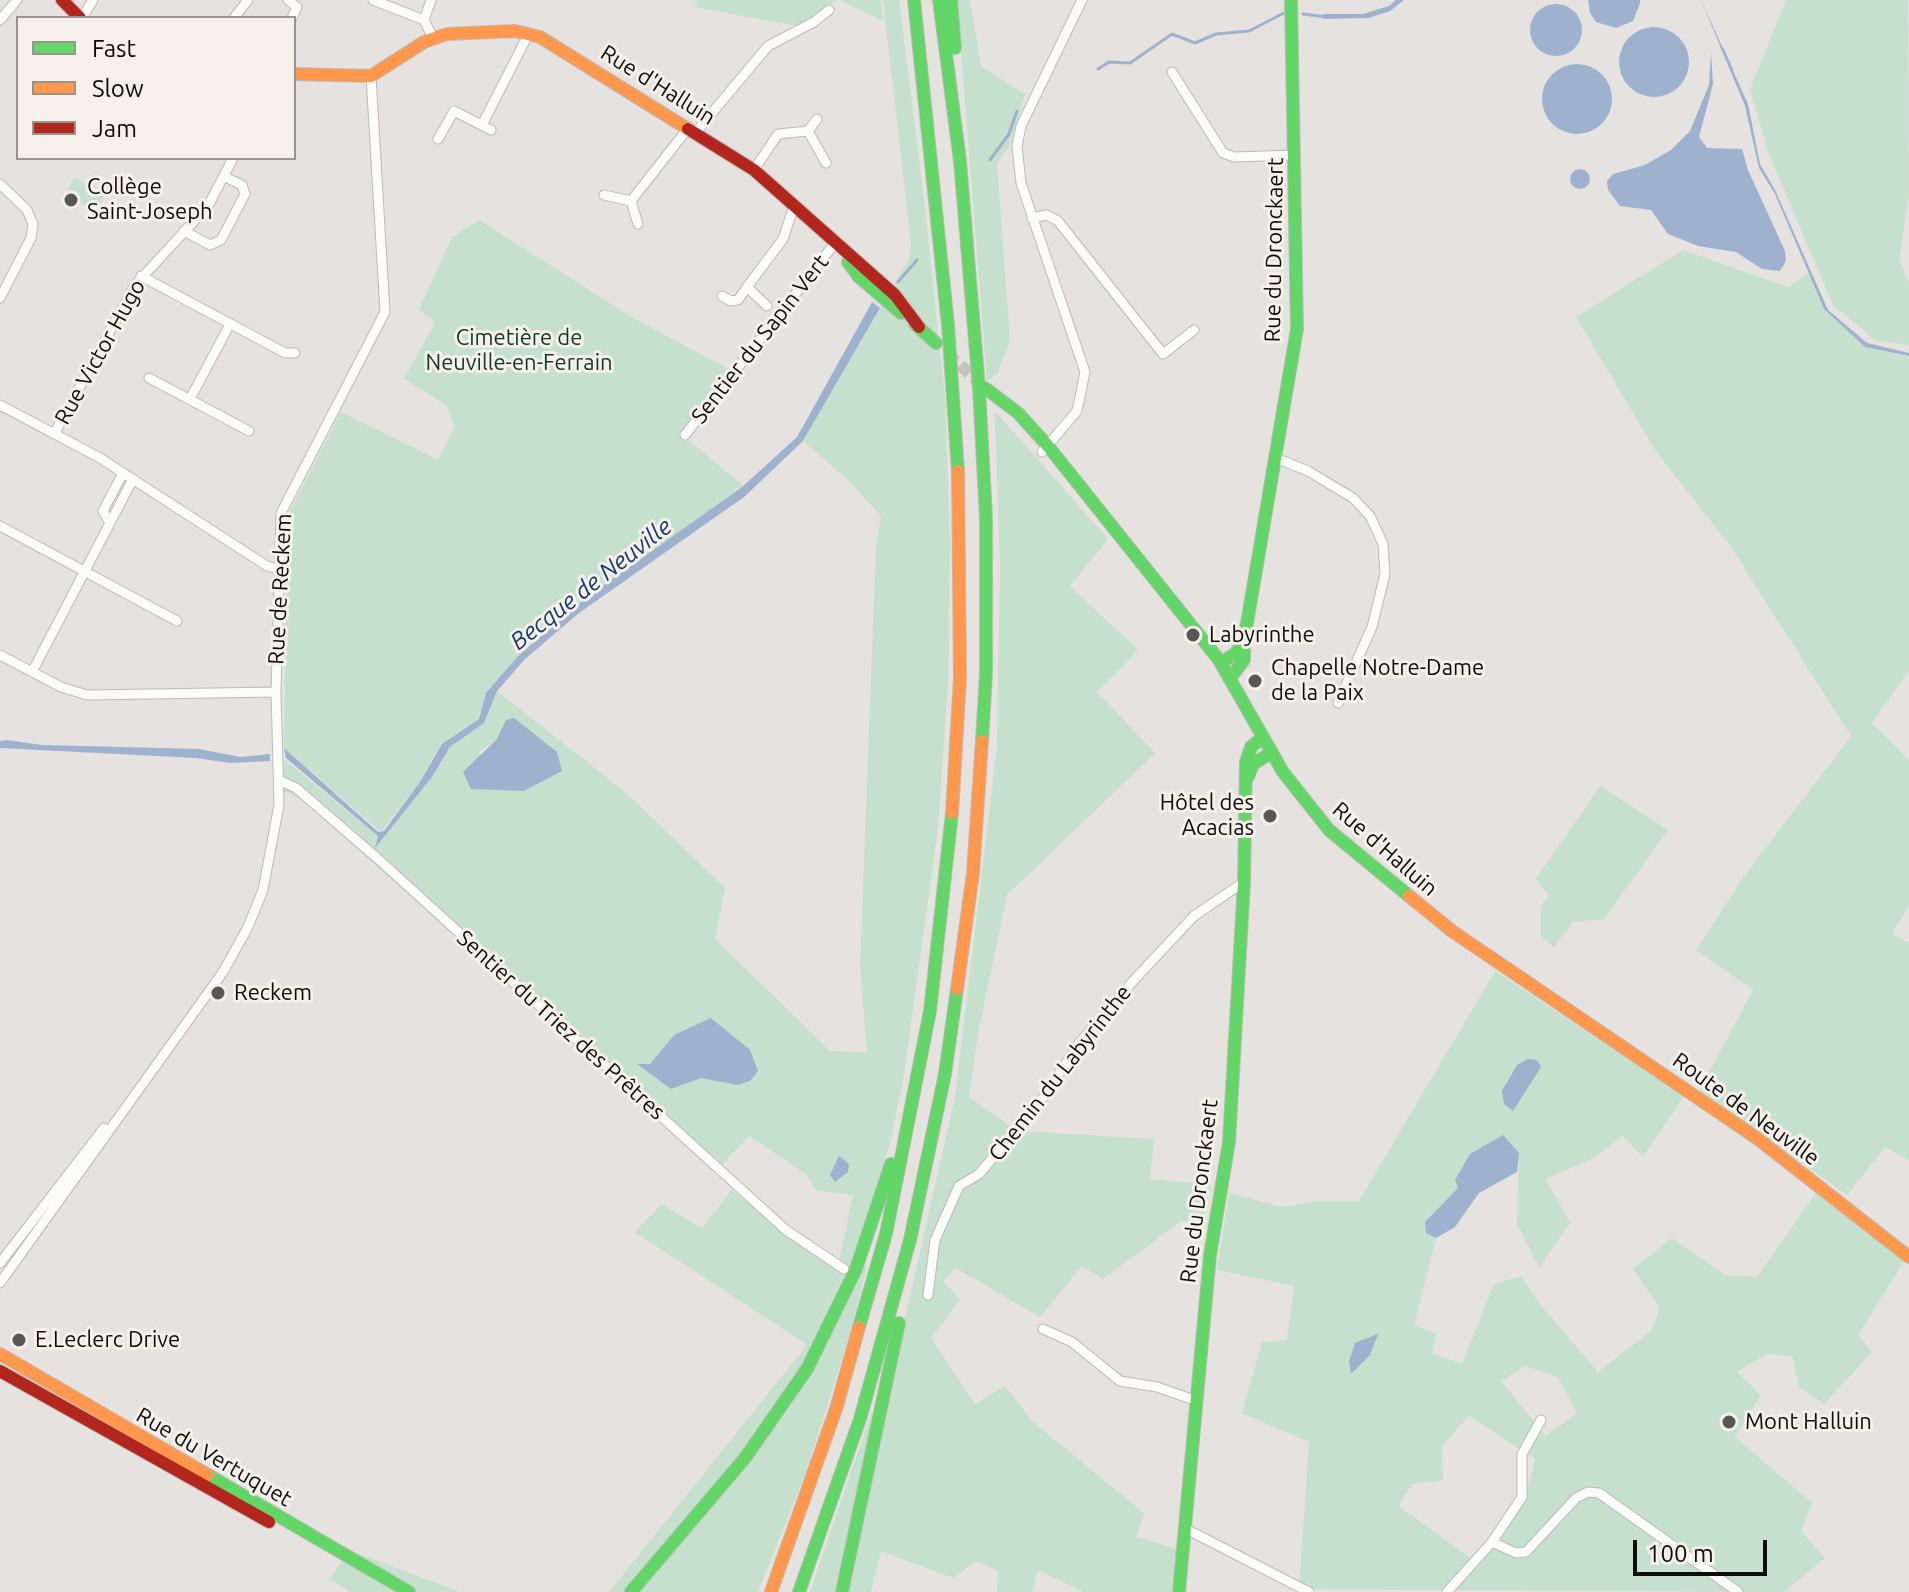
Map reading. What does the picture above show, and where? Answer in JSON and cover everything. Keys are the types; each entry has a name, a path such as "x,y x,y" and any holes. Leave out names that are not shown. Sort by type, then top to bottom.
{"main road":[{"path":"62,0 79,16"},
{"path":"771,1592 825,1444 867,1307 898,1178 930,1011 954,794 961,666 961,546 948,325 914,0"},
{"path":"842,1592 939,1143 979,805 987,625 979,388 960,161 939,0"},
{"path":"951,0 964,147 960,161"},
{"name":"Rue du Dronckaert","path":"1231,677 1243,664 1244,641 1297,320 1291,0"},
{"name":"Rue d'Halluin","path":"433,38 456,33 529,33 563,48 754,170 895,295 919,327 936,343"},
{"path":"296,74 371,76 433,38"},
{"name":"Rue d'Halluin","path":"1045,449 985,388 1018,413 1221,663 1271,753 1309,809 1355,854 1452,931 1556,1001"},
{"path":"1221,663 1236,653 1244,641"},
{"name":"Rue du Dronckaert","path":"1176,1592 1213,1235 1229,1142 1244,882 1247,755 1262,738"},
{"path":"1246,785 1253,764 1271,753"},
{"name":"Route de Neuville","path":"1556,1001 1758,1139 1909,1257"},
{"path":"631,1592 755,1445 787,1401 826,1334 878,1208 930,1011"},
{"path":"799,1592 847,1458 885,1338 919,1206 952,1029"},
{"name":"Rue du Vertuquet","path":"0,1354 409,1592"},
{"name":"Rue du Vertuquet","path":"0,1371 392,1592"}],"street":[{"path":"0,20 17,0"},
{"path":"236,16 248,0"},
{"path":"288,0 300,4"},
{"path":"373,0 424,20 433,38"},
{"path":"424,20 431,0"},
{"path":"1045,449 1077,411 1084,391 1085,372 1019,177 1019,133 1082,0"},
{"path":"631,201 768,46 823,17 829,10"},
{"path":"438,139 454,111 486,128 529,33"},
{"path":"1172,72 1223,153 1234,157 1295,155"},
{"name":"Rue de Reckem","path":"0,1263 223,972 247,929 272,857 279,780 276,692 280,518 285,502 379,329 385,312 371,76"},
{"path":"754,170 778,134 808,131 817,119"},
{"path":"808,131 826,163"},
{"name":"Rue Victor Hugo","path":"54,434 141,276 208,206 232,160"},
{"path":"184,231 210,245 221,240 245,194 242,185 225,177"},
{"path":"0,184 27,210 33,231 0,298"},
{"path":"604,195 631,201"},
{"path":"631,201 638,224"},
{"path":"722,296 731,301 738,300 783,239 794,206"},
{"path":"1032,218 1047,215 1056,218 1163,354 1194,330"},
{"name":"Sentier du Sapin Vert","path":"685,435 835,243"},
{"path":"141,276 285,353 295,353"},
{"path":"747,287 767,306"},
{"path":"190,399 230,324"},
{"path":"149,378 249,431"},
{"path":"0,405 123,473 267,566 278,569"},
{"path":"1276,458 1308,471 1353,498 1370,516 1383,544 1385,574 1372,627 1338,703"},
{"path":"110,523 103,511 123,473"},
{"path":"32,672 133,479"},
{"path":"0,526 177,621"},
{"path":"0,655 67,690 95,695 276,692"},
{"name":"Sentier du Triez des Prêtres","path":"279,780 296,788 377,858 786,1230 844,1269"},
{"name":"Chemin du Labyrinthe","path":"928,1295 935,1240 959,1186 979,1174 1040,1102 1080,1042 1194,916 1244,882"},
{"name":"Rue de Reckem","path":"0,1283 83,1170 137,1088"},
{"path":"1043,1329 1072,1342 1120,1381 1157,1387 1197,1401"},
{"path":"1447,1592 1492,1542 1522,1497 1522,1454 1541,1420"},
{"path":"1492,1542 1516,1553 1526,1552 1576,1498 1588,1492 1599,1493 1738,1592"},
{"path":"1184,1528 1309,1592"}],"green space":[{"path":"698,0 838,0 798,26 694,7"},
{"path":"839,0 881,0 883,21"},
{"path":"883,0 899,0 924,200 945,397 950,549 948,683 938,828 903,1081 889,1147 852,1263 867,1267 848,1340 805,1475 758,1592 609,1592 807,1345 635,1232 661,1204 702,1228 732,1190 794,1239 838,1267 853,1195 815,1190 807,1175 749,1136 723,1164 663,1114 657,1120 629,1090 301,799 284,791 282,758 378,836 375,847 432,777 450,747 484,723 497,691 624,791 725,888 715,939 830,1051 867,1053 860,966 876,547 881,516 846,478 803,441 909,259 911,243","holes":["497,739 538,739 557,752 562,771 524,791 478,753"]},
{"path":"957,0 970,0 981,66 1025,94 1011,144 997,164 1010,341 997,374 987,381"},
{"path":"1786,0 1908,0 1909,194 1899,260 1909,283 1909,345 1875,340 1833,305 1769,154 1750,89"},
{"path":"74,178 105,194 96,211 65,195"},
{"name":"Cimetière de Neuville-en-Ferrain","path":"479,220 635,319 734,372 682,435 743,485 659,549 586,598 518,656 486,693 479,719 435,754 420,782 381,832 284,748 288,515 341,412 438,460 455,426 446,405 404,379 435,322 419,310 452,237"},
{"path":"1683,250 1788,287 1809,273 1824,309 1865,347 1909,357 1909,670 1872,723 1909,760 1909,905 1892,934 1909,943 1909,1160 1885,1147 1847,1195 1699,1091 1753,990 1696,950 1742,879 1851,736 1731,547 1655,450 1576,317"},
{"path":"995,411 1108,539 1070,586 1138,650 1097,692 1155,753 1007,895 978,1034 969,1097 1018,1131 1154,1139 1150,1179 1211,1185 1202,1223 1181,1221 1103,1279 1082,1266 1040,1317 956,1268 943,1280 960,1300 931,1338 975,1404 1005,1386 1033,1422 1144,1513 1136,1537 1188,1552 1182,1592 1084,1592 1038,1570 1032,1592 997,1592 998,1571 976,1561 953,1578 881,1551 871,1592 810,1592 871,1414 883,1416 955,1097 997,747 1000,567"},
{"path":"1600,786 1668,830 1604,919 1573,922 1554,947 1541,936 1541,906 1549,896 1536,879"},
{"path":"1495,971 1684,1096 1643,1157 1623,1136 1593,1158 1546,1179 1570,1223 1539,1267 1517,1223 1519,1153 1459,1188 1427,1233 1436,1238 1414,1325 1436,1334 1432,1353 1462,1364 1494,1284 1521,1276 1538,1302 1598,1372 1651,1331 1660,1308 1633,1269 1672,1238 1725,1275 1757,1277 1816,1193 1904,1261 1858,1335 1872,1352 1824,1404 1799,1387 1792,1356 1766,1354 1737,1372 1761,1395 1735,1437 1812,1503 1801,1531 1825,1558 1784,1592 1299,1589 1309,1442 1242,1413 1262,1342 1287,1340 1294,1286 1217,1270 1229,1193 1282,1207 1317,1201 1359,1201","holes":["1377,1335 1370,1355 1349,1367 1353,1349","1525,1366 1558,1377 1577,1413 1546,1436 1501,1381","1469,1416 1535,1459 1529,1486 1520,1504 1477,1563 1399,1506 1412,1484 1443,1480 1442,1446"]},
{"path":"349,1550 460,1592 350,1592 330,1579"}],"water":[{"path":"1396,0 1404,0 1390,11 1369,18 1323,19 1323,14 1363,14 1389,6"},
{"path":"1588,0 1640,0 1640,3 1633,21 1616,28 1596,22 1590,13"},
{"path":"1701,0 1748,104 1760,164 1775,190 1828,310 1867,343 1909,353 1909,356 1865,347 1824,309 1775,194 1759,168 1745,106"},
{"path":"1556,4 1574,12 1582,30 1574,48 1556,56 1538,48 1530,30 1538,12"},
{"path":"1654,27 1679,37 1689,62 1679,87 1654,97 1629,87 1619,62 1629,37"},
{"path":"1711,53 1713,84 1699,137 1707,148 1742,149 1748,170 1785,251 1786,261 1780,271 1762,269 1736,252 1698,246 1668,234 1651,210 1620,206 1608,190 1607,181 1613,174 1645,165 1671,150 1690,131 1709,85"},
{"path":"1577,64 1602,74 1612,99 1602,124 1577,134 1552,124 1542,99 1552,74"},
{"path":"1576,169 1584,169 1590,179 1584,189 1576,189 1570,183 1570,175"},
{"path":"872,302 880,308 803,441 744,497 579,613 525,659 497,691 484,723 450,747 432,777 375,848 378,836 286,758 284,748 378,832 384,831 420,782 442,744 479,719 486,693 518,656 586,598 742,487 797,437"},
{"path":"514,718 557,752 562,771 524,791 471,789 463,772 497,739 506,720"},
{"path":"0,741 42,745 199,749 240,757 270,754 270,761 231,763 196,758 0,748"},
{"path":"711,1018 750,1050 758,1071 750,1081 738,1085 701,1078 671,1089 637,1064 650,1064 674,1035"},
{"path":"1528,1059 1537,1060 1541,1067 1513,1111 1504,1104 1502,1091 1517,1065"},
{"path":"1503,1135 1519,1153 1517,1172 1479,1193 1455,1227 1436,1238 1426,1233 1425,1222 1458,1188 1455,1180 1470,1154"},
{"path":"839,1156 849,1164 848,1172 835,1182 830,1175"},
{"path":"1378,1334 1370,1355 1351,1374 1349,1361 1355,1343"}],"waterway":[{"name":"Becque de Neuville","path":"1098,69 1109,62 1130,63 1172,34 1195,43 1216,34 1249,31 1284,13"},
{"name":"Becque de Neuville","path":"1303,14 1327,17"},
{"name":"Becque de Neuville","path":"1722,48 1732,70"},
{"name":"Becque de Neuville","path":"990,160 1009,134 1017,111"},
{"name":"Becque de Neuville","path":"898,282 917,260"}],"tunnel":[{"path":"947,353 981,384"}],"traffic: fast":[{"path":"914,0 948,325 958,471"},
{"path":"939,0 960,161 979,388 986,518 986,674 982,741"},
{"path":"951,0 955,48"},
{"path":"1231,677 1244,660 1244,641 1297,329 1291,0"},
{"path":"848,262 859,277 901,313"},
{"path":"915,324 936,343"},
{"path":"985,388 1018,413 1048,446 1219,660 1283,772 1329,830 1409,896"},
{"path":"1221,663 1236,653 1244,641"},
{"path":"1179,1592 1210,1255 1229,1142 1244,882 1246,762 1251,747 1262,738"},
{"path":"1248,777 1253,764 1271,753"},
{"path":"859,1327 886,1234 930,1011 952,813"},
{"path":"799,1592 860,1419 910,1240 945,1074 957,989"},
{"path":"631,1592 745,1458 807,1369 856,1269 891,1164"},
{"path":"842,1592 899,1323"},
{"path":"208,1475 409,1592"}],"traffic: slow":[{"path":"296,74 371,76 424,42 447,34 515,31 540,37 688,129"},
{"path":"952,813 960,678 958,471"},
{"path":"957,989 973,873 982,741"},
{"path":"1409,896 1452,931 1758,1139 1909,1257"},
{"path":"771,1592 836,1409 859,1327"},
{"path":"0,1354 208,1475"}],"traffic: jam":[{"path":"62,0 78,16"},
{"path":"688,129 754,170 895,295 919,327"},
{"path":"0,1371 269,1522"}],"place":[{"name":"Collège Saint-Joseph","path":"71,200"},
{"name":"Labyrinthe","path":"1193,635"},
{"name":"Chapelle Notre-Dame de la Paix","path":"1255,681"},
{"name":"Hôtel des Acacias","path":"1270,816"},
{"name":"Reckem","path":"218,993"},
{"name":"E.Leclerc Drive","path":"19,1340"},
{"name":"Mont Halluin","path":"1729,1422"}]}
